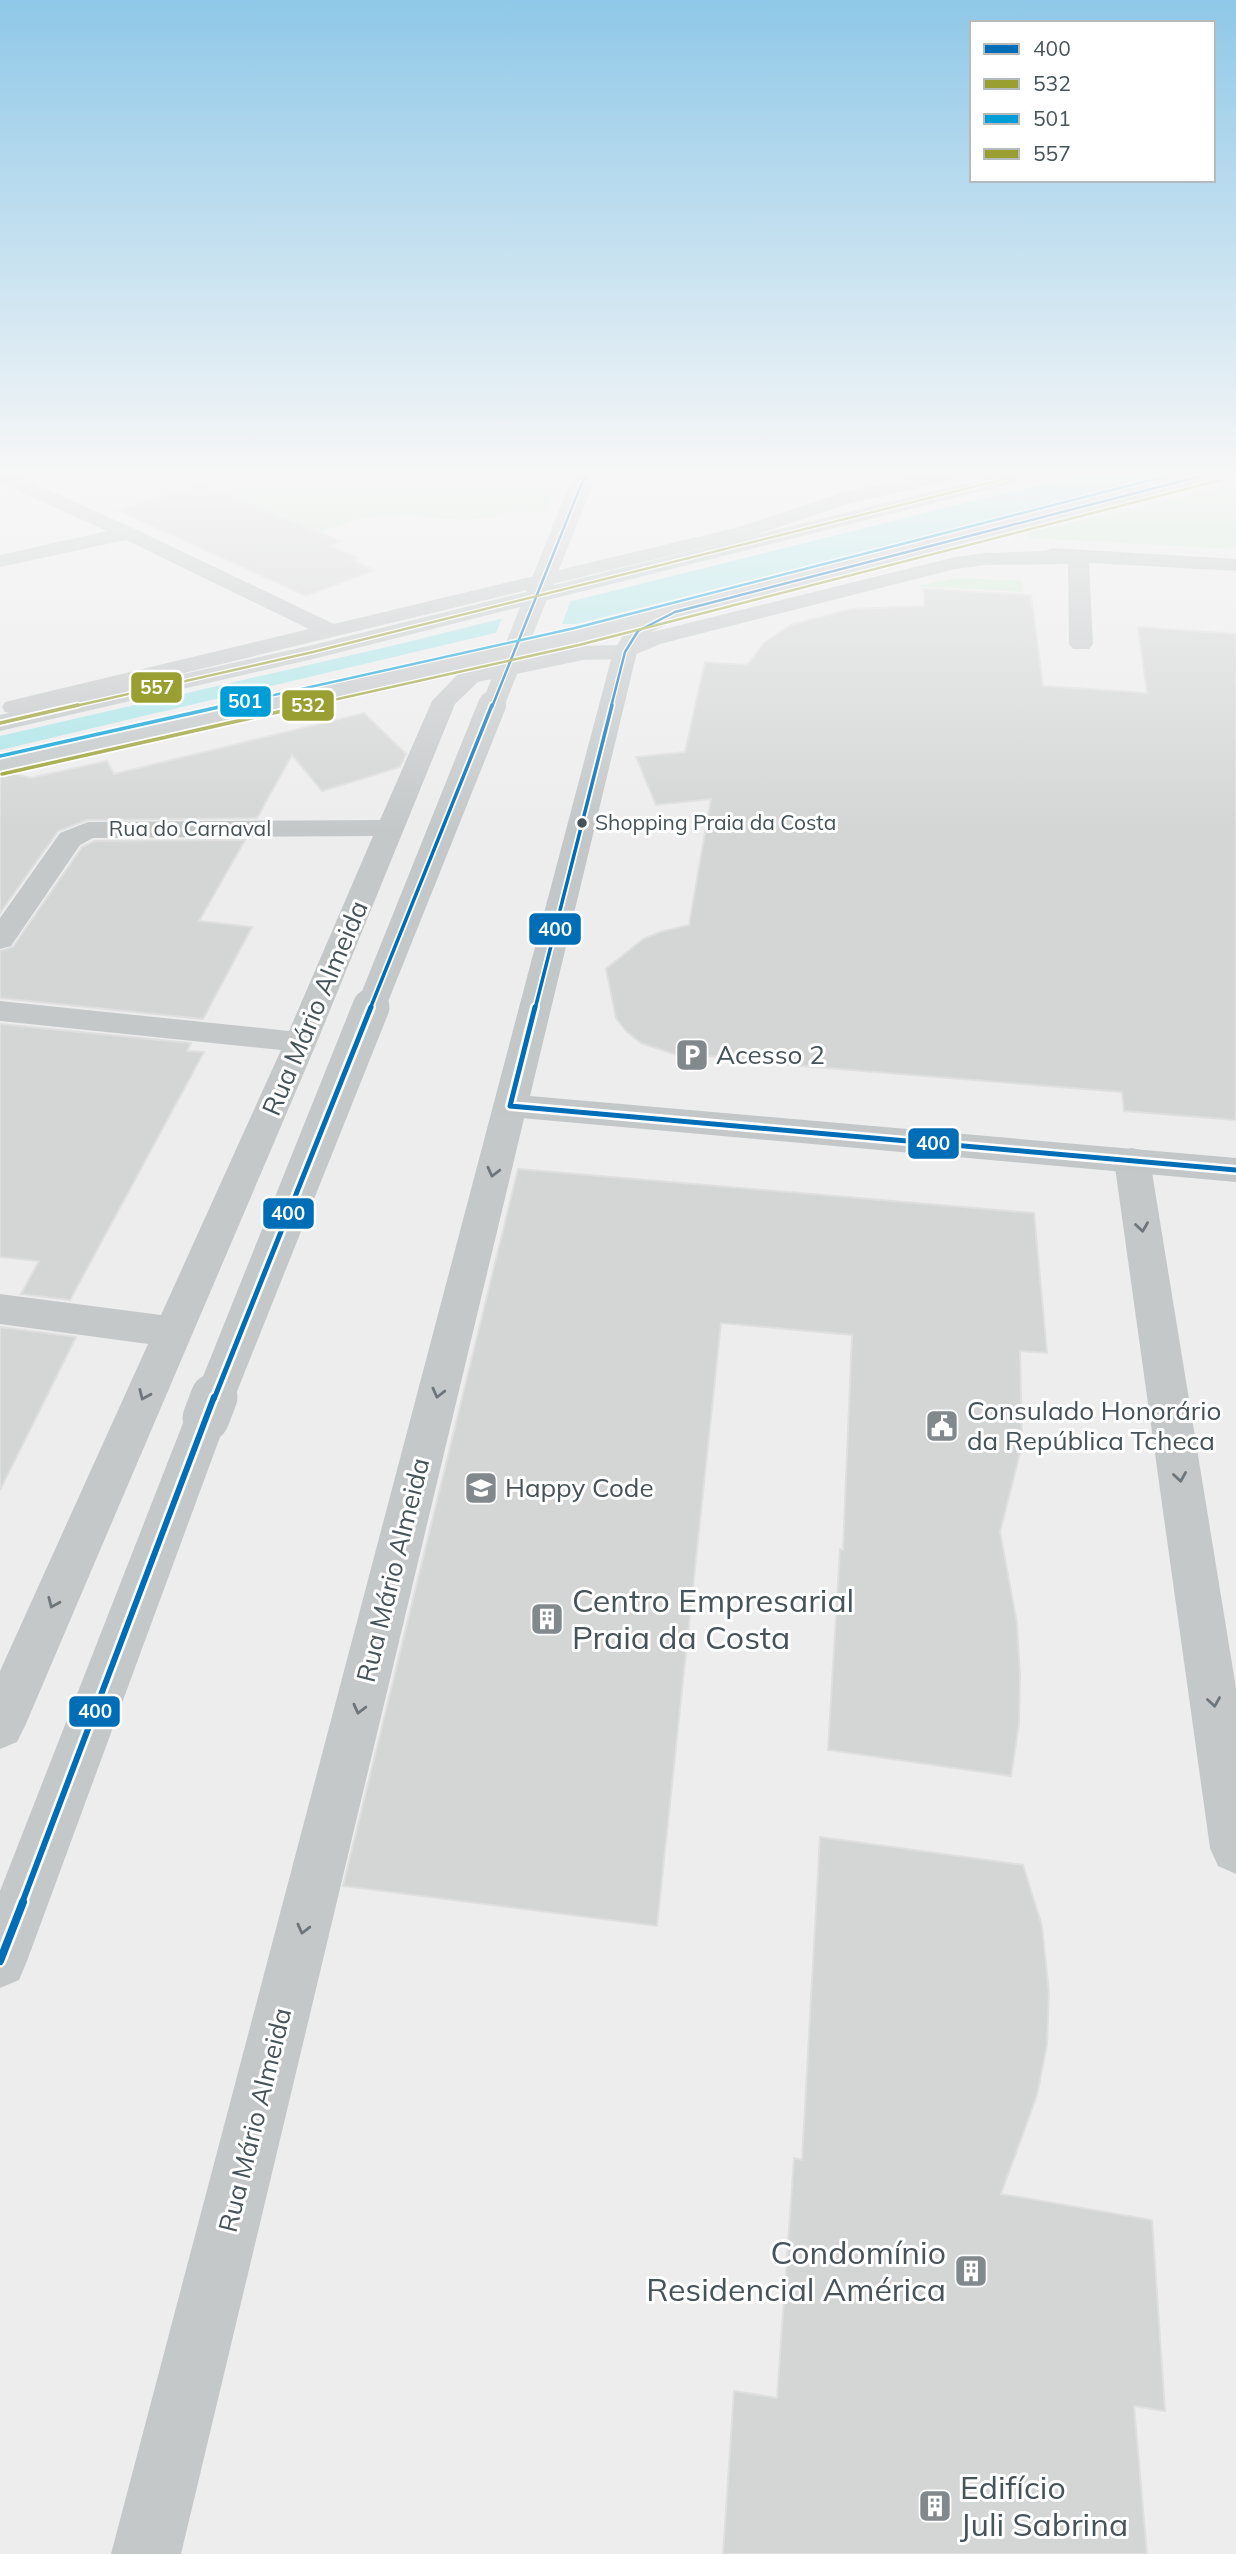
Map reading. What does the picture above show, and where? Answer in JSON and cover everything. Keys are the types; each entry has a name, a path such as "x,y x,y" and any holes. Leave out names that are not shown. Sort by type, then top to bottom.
{"main road":[{"path":"7,715 391,634 561,591"},
{"path":"0,765 475,660 756,591"},
{"name":"Rua Mário Almeida","path":"510,1106 628,642 645,625 675,612"},
{"path":"510,1106 1236,1170"}],"street":[{"path":"249,591 329,630"},
{"path":"7,715 329,630 495,591"},
{"path":"0,1961 206,1418 538,591"},
{"path":"625,652 652,639 843,591"},
{"path":"1079,591 1081,644"},
{"name":"Rua Mário Almeida","path":"0,1726 301,1042 444,701 470,677 583,653 625,652"},
{"name":"Rua do Carnaval","path":"0,940 70,839 88,830 392,828"},
{"path":"0,1011 301,1042"},
{"name":"Rua Mário Almeida","path":"146,2554 510,1106"},
{"path":"1132,1160 1236,1848"},
{"path":"0,1309 172,1332"}],"water":[{"path":"612,591 706,591 576,624 533,624 0,750 0,736 404,643"}],"pier":[{"path":"572,597 561,627 534,627 494,637 504,614"}],"building":[{"path":"295,591 319,591 306,596"},
{"name":"Shopping Praia da Costa","path":"924,591 1031,595 1043,686 1147,693 1138,627 1236,634 1236,1120 1124,1111 1122,1092 727,1060 727,1057 677,1055 641,1043 626,1031 616,1018 606,969 643,939 689,925 711,799 656,805 636,757 685,752 705,662 747,665 764,643 791,625 851,609 924,606"},
{"path":"364,713 406,754 400,767 322,791 292,755 257,818 87,820 58,831 0,913 0,775 12,773 30,778 107,761 114,774"},
{"path":"245,840 199,921 252,927 203,1019 0,998 0,951 13,947 82,847 94,841"},
{"path":"0,1024 191,1043 187,1051 204,1052 70,1300 21,1294 39,1261 0,1257"},
{"name":"Centro Empresarial Praia da Costa","path":"518,1169 1034,1213 1047,1353 1020,1351 1022,1445 1000,1532 1017,1623 1020,1675 1019,1724 1011,1776 828,1750 840,1549 843,1550 852,1335 721,1323 657,1926 343,1886"},
{"path":"0,1327 76,1337 0,1490"},
{"path":"820,1837 1023,1865 1042,1926 1049,1992 1047,2045 1037,2095 1001,2194 1152,2220 1165,2411 1134,2406 1147,2554 723,2554 734,2391 777,2398 794,2158 802,2160"}],"transit line":[{"name":"400","path":"0,1961 206,1418 538,591"},
{"name":"557","path":"0,723 313,652 556,591"},
{"name":"501","path":"0,756 575,628 718,591"},
{"name":"400","path":"756,591 675,612 638,631 625,652 510,1106 1236,1170"},
{"name":"532","path":"2,774 579,645 788,591"}],"place":[{"name":"Shopping Praia da Costa","path":"582,823"},
{"name":"Acesso 2","path":"692,1055"},
{"name":"Consulado Honorário da República Tcheca","path":"942,1426"},
{"name":"Happy Code","path":"481,1488"},
{"name":"Centro Empresarial Praia da Costa","path":"547,1619"},
{"name":"Condomínio Residencial América","path":"971,2271"},
{"name":"Edifício Juli Sabrina","path":"935,2506"}]}
